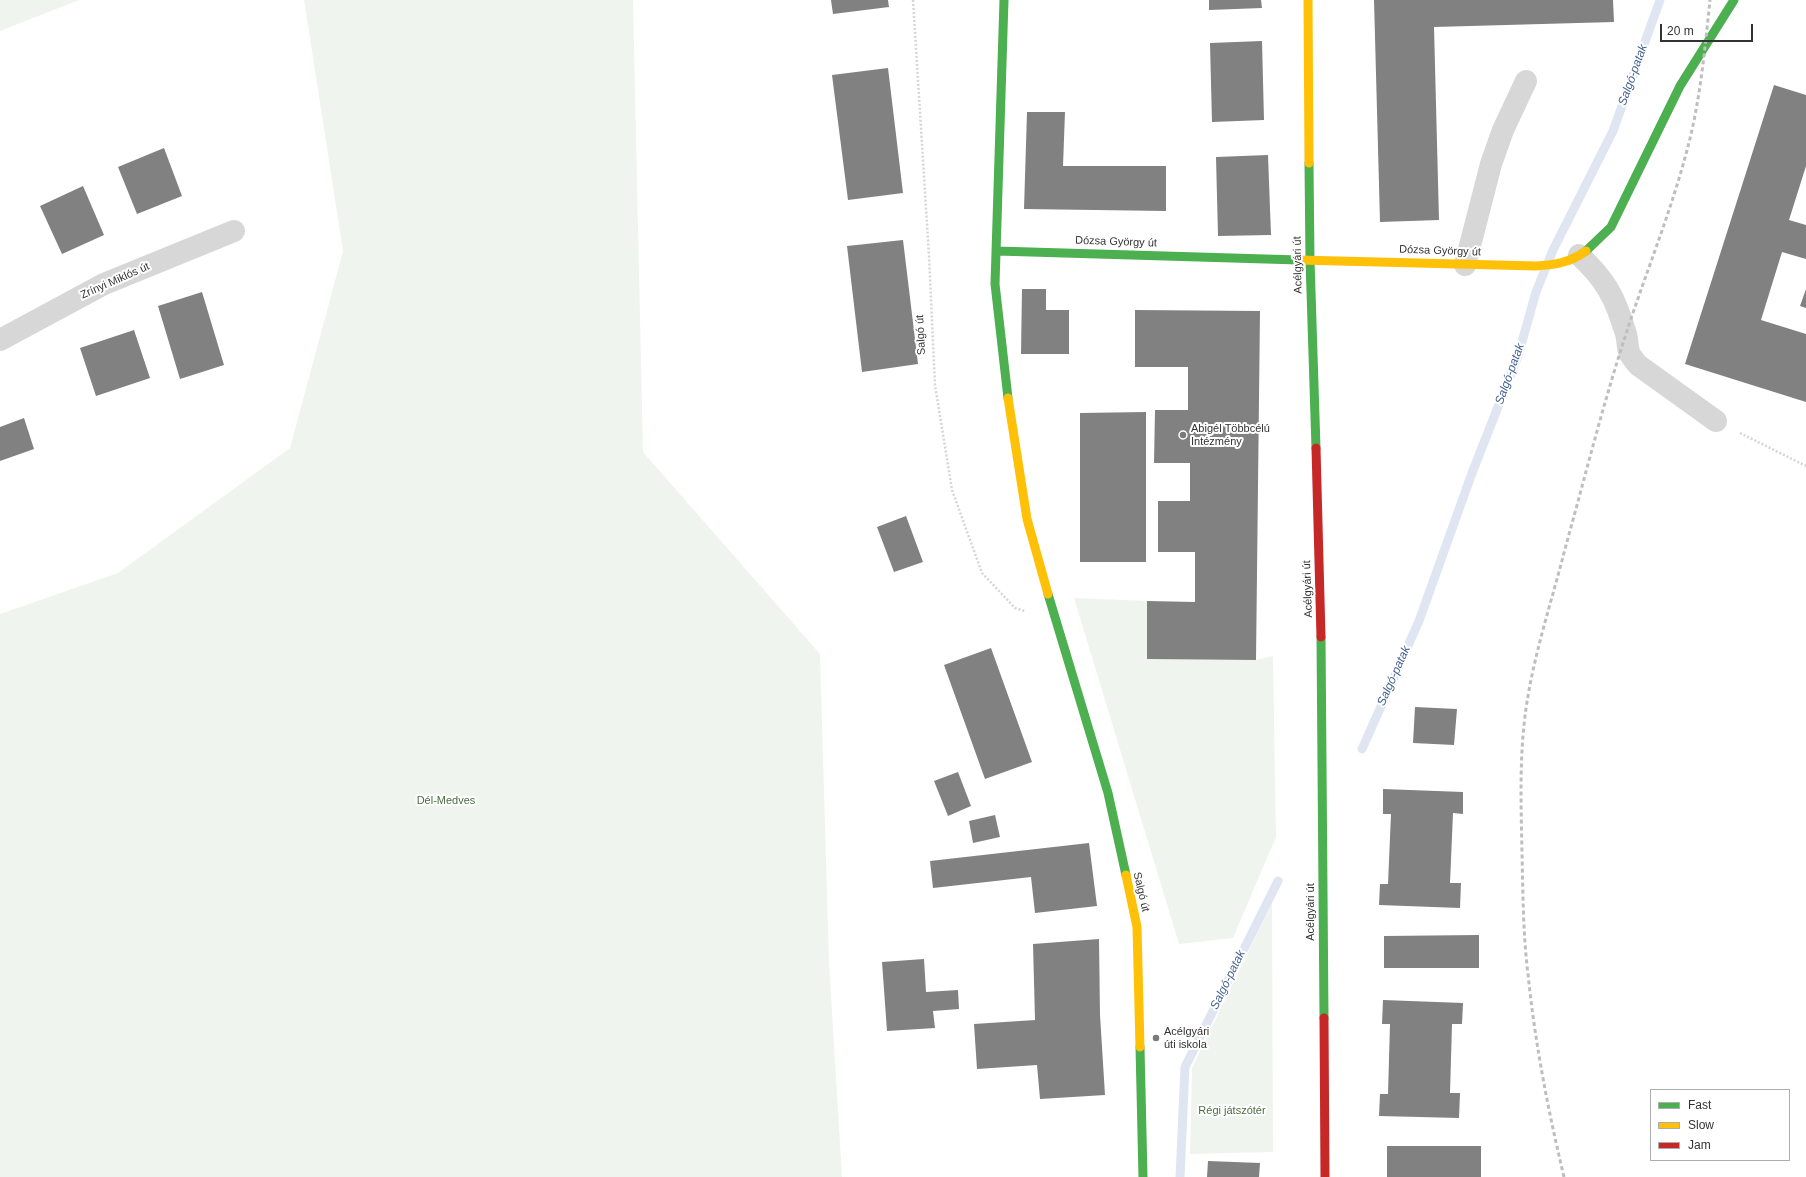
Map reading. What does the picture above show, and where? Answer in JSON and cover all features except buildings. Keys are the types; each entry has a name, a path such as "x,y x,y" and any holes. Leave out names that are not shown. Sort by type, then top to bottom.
{"street":[{"name":"Salgó út","path":"1004,0 995,284 1005,378 1026,512 1056,621 1108,793 1137,927 1143,1177"},
{"name":"Acélgyári út","path":"1308,0 1310,260 1322,667 1325,1177"},
{"path":"1570,259 1594,244 1611,227 1680,86 1734,0"},
{"path":"1465,265 1491,164 1504,130 1526,81"},
{"name":"Zrínyi Miklós út","path":"0,340 104,284 234,231"},
{"name":"Dózsa György út","path":"997,251 1310,260 1360,260 1465,265 1532,265 1570,259"},
{"path":"1570,259 1596,271 1607,286 1617,306 1626,333 1629,352 1638,366 1716,422"}],"path":[{"name":"Salgó út","path":"913,0 929,256 935,385 952,490 982,573 1015,608 1056,621"},
{"path":"1716,422 1806,466"}],"green space":[{"path":"0,0 79,0 0,31"},
{"name":"Dél-Medves","path":"304,0 633,0 643,452 820,654 829,962 842,1177 0,1177 0,614 118,573 290,448 343,251"},
{"path":"1074,598 1147,601 1147,659 1256,660 1273,656 1276,837 1233,938 1179,944"},
{"name":"Régi játszótér","path":"1272,903 1273,1152 1190,1154 1192,1068"}],"waterway":[{"name":"Salgó-patak","path":"1362,749 1419,621 1472,473 1518,356 1536,292 1553,250 1613,131 1660,0"},
{"name":"Salgó-patak","path":"1180,1177 1185,1067 1278,881"}],"railway":[{"path":"1564,1177 1534,1025 1526,959 1521,796 1524,721 1530,683 1539,645 1602,414 1626,334 1681,173 1692,132 1699,95 1710,0"}],"traffic: fast":[{"path":"1004,0 995,284 1008,398"},
{"path":"1586,251 1611,227 1680,86 1734,0"},
{"path":"1309,163 1310,260 1316,448"},
{"path":"997,251 1299,260"},
{"path":"1048,594 1108,793 1126,875"},
{"path":"1321,637 1324,1018"},
{"path":"1140,1047 1143,1177"}],"traffic: slow":[{"path":"1308,0 1309,163"},
{"path":"1299,260 1536,266 1562,262 1575,258 1586,251"},
{"path":"1008,398 1027,519 1048,594"},
{"path":"1126,875 1137,927 1140,1047"}],"traffic: jam":[{"path":"1316,448 1321,637"},
{"path":"1324,1018 1325,1177"}],"place":[{"name":"Abigél Többcélú Intézmény","path":"1183,435"},
{"name":"Acélgyári úti iskola","path":"1156,1038"}]}
